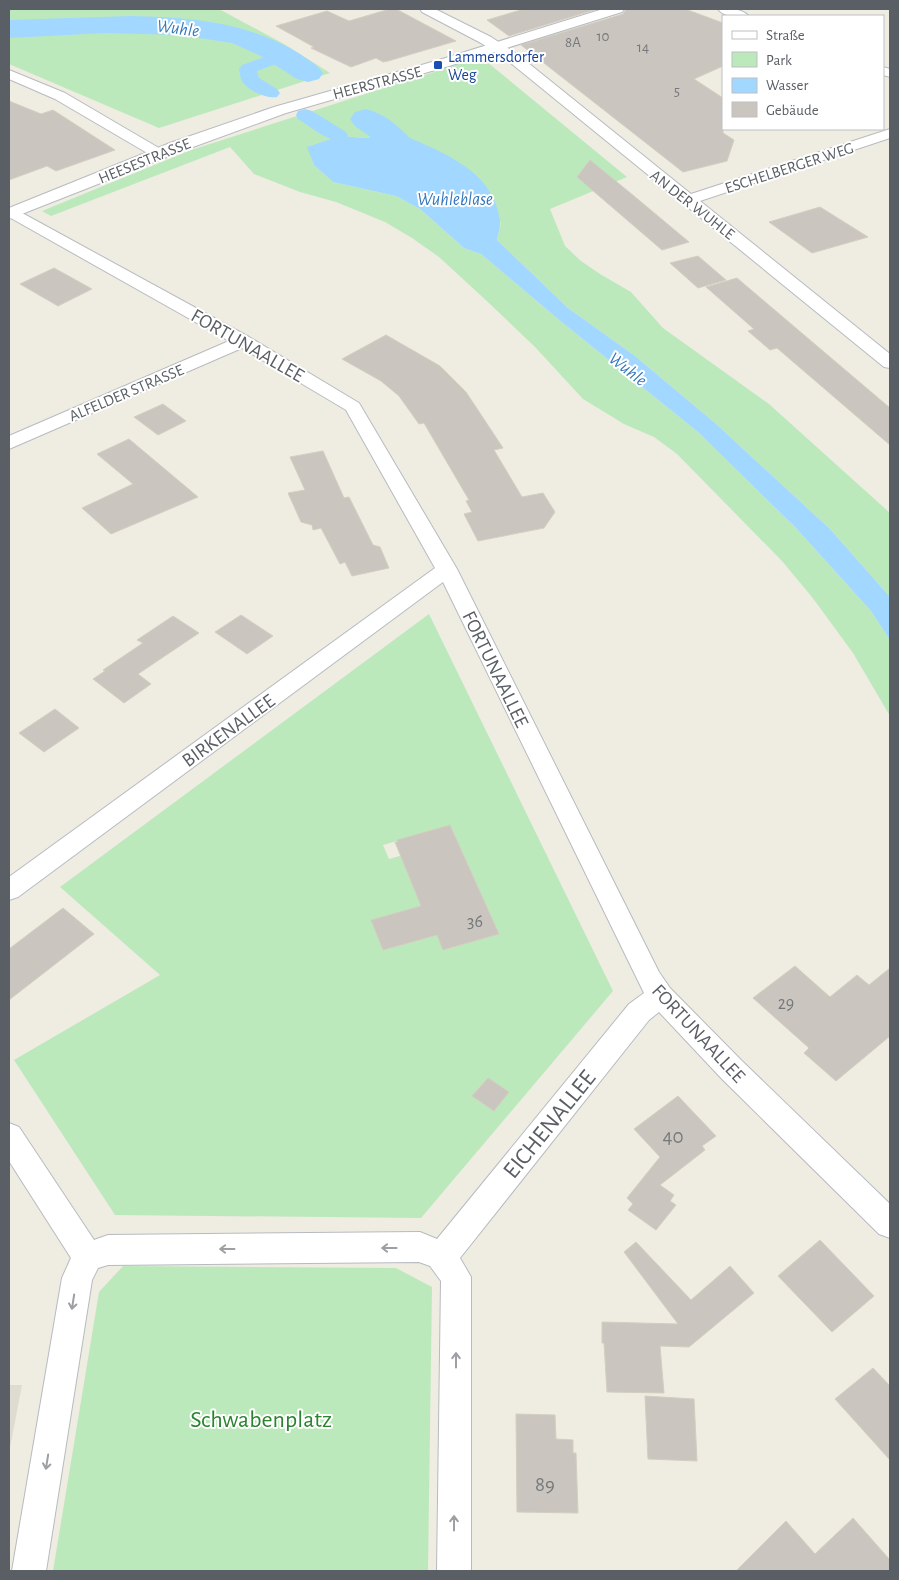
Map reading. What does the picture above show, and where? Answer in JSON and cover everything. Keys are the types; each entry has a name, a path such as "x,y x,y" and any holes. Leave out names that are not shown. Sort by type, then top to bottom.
{"street":[{"path":"426,9 496,46"},
{"name":"HEERSTRASSE","path":"280,110 617,9"},
{"path":"724,9 741,15"},
{"name":"AN DER WUHLE","path":"496,46 890,363"},
{"path":"9,74 60,96 159,154"},
{"name":"HEESESTRASSE","path":"11,213 159,154 280,110"},
{"name":"ESCHELBERGER WEG","path":"688,200 890,133"},
{"name":"FORTUNAALLEE","path":"11,213 243,341 353,407 446,569 644,968 661,996 732,1070 890,1224"},
{"name":"ALFELDER STRASSE","path":"9,442 243,341"},
{"name":"BIRKENALLEE","path":"9,890 446,569"},
{"name":"EICHENALLEE","path":"441,1256 453,1244 640,1012 661,996"},
{"path":"9,1136 74,1238 88,1256"},
{"path":"29,1571 77,1278 88,1256 108,1250 420,1247 441,1256 456,1276 454,1571"}],"shaded area":[{"path":"9,1385 22,1385 9,1453"}],"green space":[{"path":"9,9 219,9 284,44 330,73 159,128 9,64"},
{"path":"481,57 627,177 550,209 565,246 581,261 631,292 663,328 769,404 890,513 890,597 830,529 715,423 635,356 568,308 497,240 501,223 394,131 367,138 339,136 308,147 314,165 333,182 396,196 420,209 464,248 481,254 698,432 796,528 871,611 890,640 890,716 853,653 812,597 782,561 677,454 654,437 624,424 583,399 535,347 490,304 439,257 412,238 385,222 336,202 300,192 254,174 230,147 51,216 42,211 191,150"},
{"path":"429,614 613,991 421,1218 115,1215 14,1060 160,975 60,887","holes":["450,826 499,934 444,950 437,935 383,950 371,920 389,915 391,921 426,911 412,884 403,855 389,859 383,845"]},
{"name":"Schwabenplatz","path":"123,1266 396,1268 432,1287 428,1571 53,1571 99,1292"}],"water":[{"name":"Wuhleblase","path":"394,131 444,154 475,174 487,187 495,203 500,223 497,240 568,308 635,356 715,423 830,529 890,597 890,640 871,611 796,528 698,432 481,254 464,248 420,209 396,196 333,182 314,165 307,147 339,136 367,138"}],"building":[{"path":"396,9 456,41 388,61 383,62 376,58 351,67 311,48 314,47 276,26 327,11 349,21"},
{"path":"524,9 597,9 509,36 487,20"},
{"path":"626,9 685,9 722,23 722,66 694,79 722,97 722,130 723,133 734,140 727,161 683,172 521,45 623,14"},
{"path":"9,101 41,114 53,110 115,150 56,171 47,166 9,180"},
{"path":"590,160 689,242 662,250 577,177"},
{"path":"820,207 868,237 812,253 769,222"},
{"path":"698,256 726,280 698,288 670,263"},
{"path":"54,268 92,289 58,306 20,284"},
{"path":"737,278 890,408 890,445 777,348 770,350 748,331 754,329 706,287"},
{"path":"386,335 440,366 466,392 503,448 494,450 522,497 543,493 555,512 544,528 478,541 464,514 472,512 466,501 469,500 424,423 419,424 399,396 381,381 342,359"},
{"path":"163,404 186,421 158,435 134,417"},
{"path":"129,439 198,497 111,534 82,508 133,484 97,454"},
{"path":"323,451 344,498 349,497 373,545 380,547 389,568 352,576 345,562 340,564 321,528 313,530 312,525 301,522 288,493 305,490 290,457"},
{"path":"241,615 273,636 247,654 215,632"},
{"path":"173,616 199,633 138,674 151,684 124,703 93,679 143,643 137,640"},
{"path":"55,709 79,728 44,752 19,733"},
{"path":"450,825 499,934 443,950 437,935 383,950 371,920 421,906 395,842"},
{"path":"63,908 94,934 9,1000 9,949"},
{"path":"795,966 830,997 857,975 869,985 890,968 890,1036 836,1081 804,1053 809,1048 753,998"},
{"path":"488,1078 509,1092 494,1111 472,1096"},
{"path":"678,1096 716,1136 702,1146 705,1150 660,1185 674,1195 670,1201 676,1205 656,1230 628,1210 633,1204 627,1198 660,1157 634,1129"},
{"path":"820,1240 874,1296 832,1332 778,1276"},
{"path":"636,1242 691,1300 730,1266 754,1293 689,1347 660,1346 664,1393 607,1392 602,1322 678,1324 624,1252"},
{"path":"873,1368 890,1386 890,1460 835,1399"},
{"path":"645,1396 694,1399 697,1461 648,1459"},
{"path":"516,1414 555,1415 556,1439 573,1440 573,1453 576,1453 578,1513 517,1512"},
{"path":"853,1518 890,1560 890,1571 736,1571 786,1521 815,1554"}],"waterway":[{"name":"Wuhle","path":"9,29 131,24 179,27 214,32 256,42 308,73"},
{"path":"271,93 251,81 248,69 281,56"},
{"path":"305,115 339,136"},
{"name":"Wuhle","path":"366,119 386,133 434,189"}],"place":[{"name":"Lammersdorfer Weg","path":"438,65"}]}
